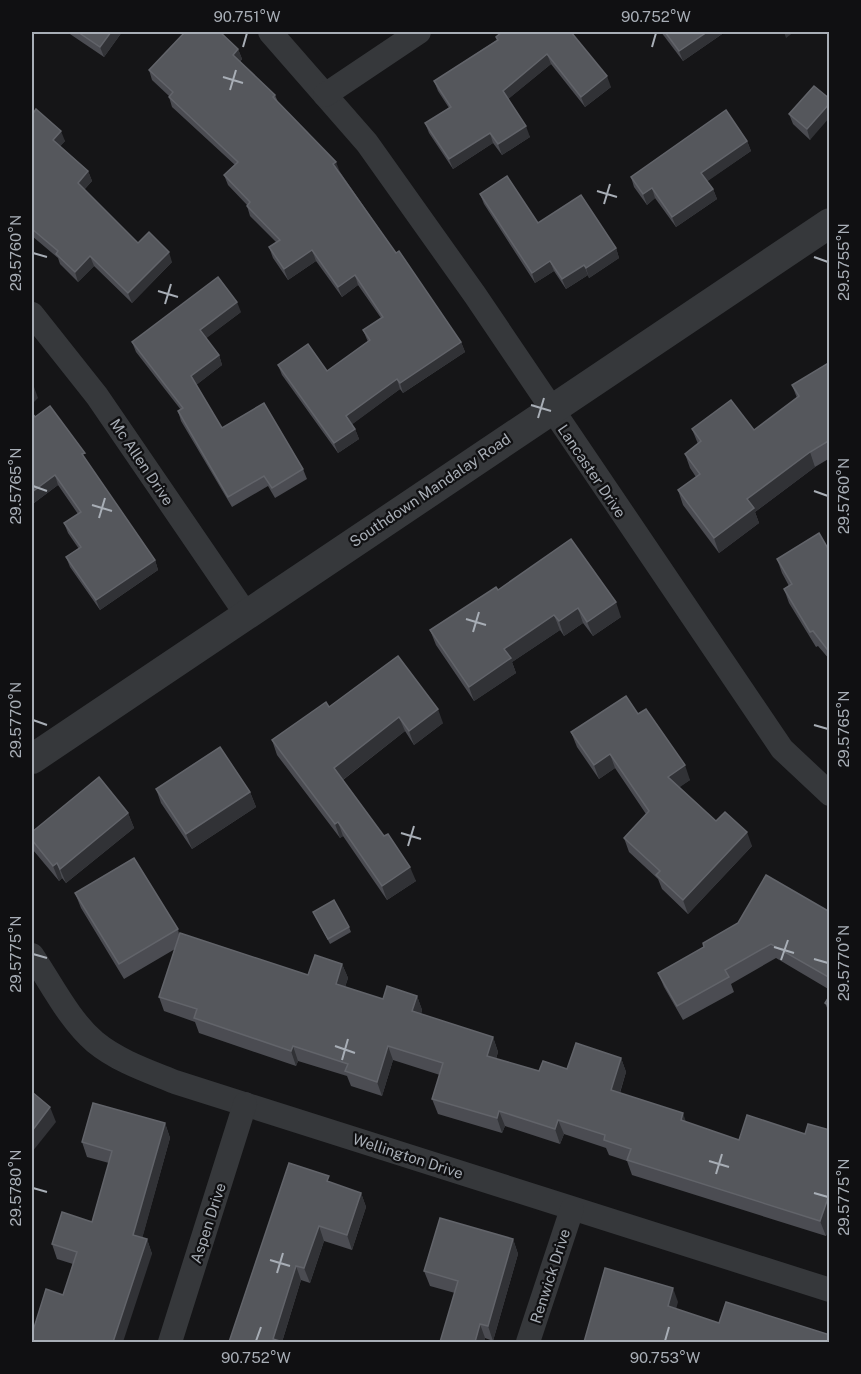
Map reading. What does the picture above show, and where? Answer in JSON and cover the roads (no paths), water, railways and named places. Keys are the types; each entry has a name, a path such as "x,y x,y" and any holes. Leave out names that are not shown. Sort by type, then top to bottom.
{"street":[{"name":"Lancaster Drive","path":"270,32 378,158 476,295 550,409 782,749 829,793"},
{"path":"325,95 418,32"},
{"name":"Southdown Mandalay Road","path":"32,759 830,223"},
{"name":"Mc Allen Drive","path":"32,314 97,396 246,614"},
{"name":"Wellington Drive","path":"32,955 81,1027 95,1042 120,1058 175,1082 830,1290"},
{"name":"Aspen Drive","path":"170,1342 245,1104"},
{"name":"Renwick Drive","path":"528,1342 572,1209"}]}
